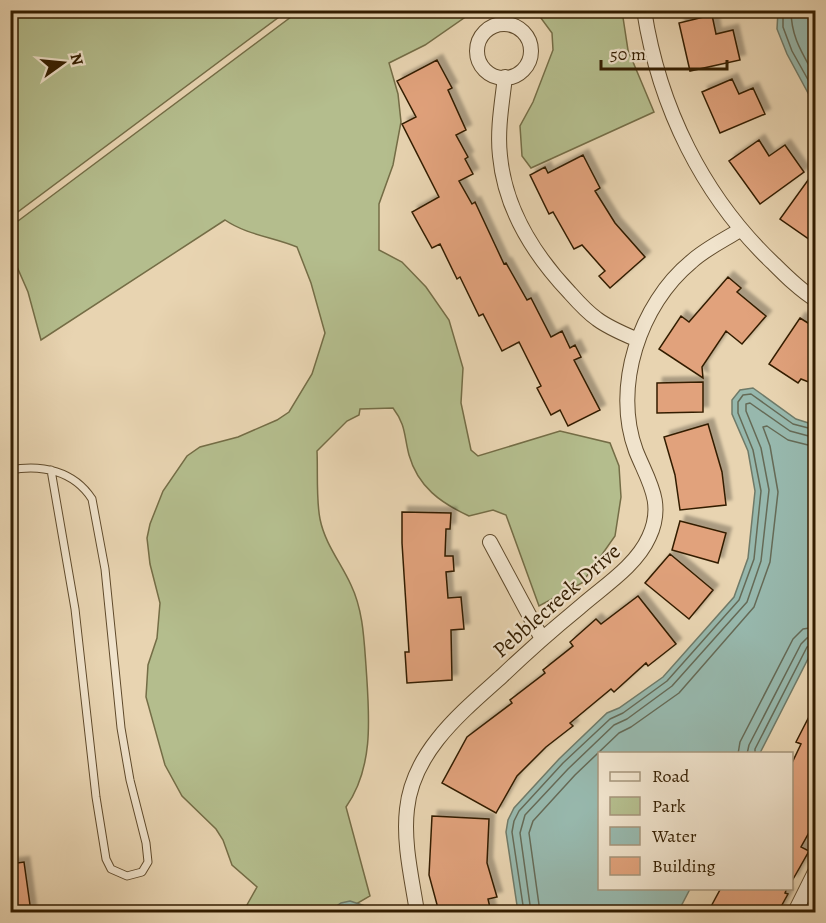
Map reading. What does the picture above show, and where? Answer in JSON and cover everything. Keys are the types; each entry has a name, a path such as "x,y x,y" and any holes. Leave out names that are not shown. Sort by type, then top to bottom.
{"street":[{"path":"644,10 659,78 672,115 696,166 740,230 797,287 816,300"},
{"path":"505,23 523,32 529,41 531,51 527,64 521,72 505,77 491,75 483,69 478,61 477,52 478,42 487,29 496,24 505,23"},
{"path":"505,77 499,127 500,156 505,187 513,211 526,237 580,304 596,318 638,340"},
{"name":"Pebblecreek Drive","path":"417,912 407,845 407,809 412,785 419,770 445,729 542,639 638,556 650,536 655,519 656,502 652,486 636,449 629,417 630,371 638,340 659,295 691,261 740,230"},
{"path":"490,543 542,639"},
{"path":"795,912 816,870"}],"lane":[{"path":"10,470 32,467 51,470 73,478 86,489 96,512 105,569 122,728 130,780 148,861 142,872 127,876 111,869 106,859 96,797 75,609 51,470"}],"green space":[{"path":"11,10 287,10 287,11 11,217"},
{"path":"299,11 474,11 425,45 389,63 398,94 401,122 393,165 379,204 379,250 402,262 426,287 449,320 463,368 461,403 471,450 478,456 560,431 610,443 619,466 621,497 615,536 582,583 539,606 506,515 493,510 469,516 432,493 413,466 402,425 393,408 360,409 359,415 347,421 317,451 319,511 322,528 355,595 364,635 368,739 362,774 346,807 370,896 351,907 344,906 324,912 243,912 257,887 232,865 223,840 216,829 182,796 165,765 146,697 148,665 157,638 160,603 150,564 147,538 163,491 187,456 200,447 238,437 277,420 289,412 312,374 325,333 311,283 297,247 242,229 225,220 41,340 28,292 11,253 10,227"},
{"path":"533,11 622,11 628,50 654,112 531,168 522,156 520,126 533,102 553,50 552,33 538,14"}],"water":[{"path":"778,11 815,11 815,106 787,54 777,29"},
{"path":"753,388 796,419 815,425 815,645 761,752 598,752 598,890 689,890 678,912 518,912 506,832 508,820 514,808 559,759 607,713 619,708 663,677 734,597 748,558 755,491 748,451 732,414 732,400 740,390"},
{"path":"350,901 365,906 370,912 328,912 341,903"}],"building":[{"path":"712,15 716,34 733,30 740,60 690,71 679,23"},
{"path":"437,60 452,88 448,90 466,130 456,135 468,157 465,159 473,174 459,181 472,204 475,202 504,264 506,263 527,300 531,298 551,337 562,331 570,348 575,345 581,357 574,360 600,410 568,426 560,410 551,415 537,388 541,386 519,342 502,351 483,314 479,316 460,277 457,279 440,244 432,248 412,212 439,197 402,124 416,117 397,81"},
{"path":"732,79 739,94 753,88 765,114 720,133 702,92"},
{"path":"759,140 769,156 785,145 804,172 760,204 729,161"},
{"path":"583,155 600,188 595,191 615,223 645,257 610,288 599,276 605,271 582,245 574,249 553,212 549,214 530,175 545,167 548,173"},
{"path":"816,169 816,244 780,219"},
{"path":"728,277 741,288 737,292 766,316 742,344 726,331 702,367 703,378 659,349 681,316 689,322"},
{"path":"800,318 816,328 816,385 801,379 798,383 769,364"},
{"path":"703,382 703,412 657,413 657,383"},
{"path":"708,424 722,472 726,505 680,510 675,475 664,437"},
{"path":"402,512 451,513 450,529 446,529 445,556 453,556 454,571 446,572 448,598 461,597 464,629 451,630 452,680 407,683 405,652 409,652"},
{"path":"680,521 726,533 718,563 672,550"},
{"path":"670,554 713,590 689,619 645,583"},
{"path":"638,596 676,644 648,666 646,663 614,692 611,689 570,723 573,726 546,747 517,776 496,813 442,783 467,737 512,703 510,700 545,673 543,670 573,646 570,642 596,619 601,624"},
{"path":"816,703 816,820 801,847 809,851 793,879 793,761 801,744 796,742"},
{"path":"432,816 489,819 487,863 497,897 488,899 491,912 439,912 429,875"},
{"path":"24,862 31,912 10,912 10,864"},
{"path":"720,890 786,890 785,893 788,894 778,912 708,912"}]}
